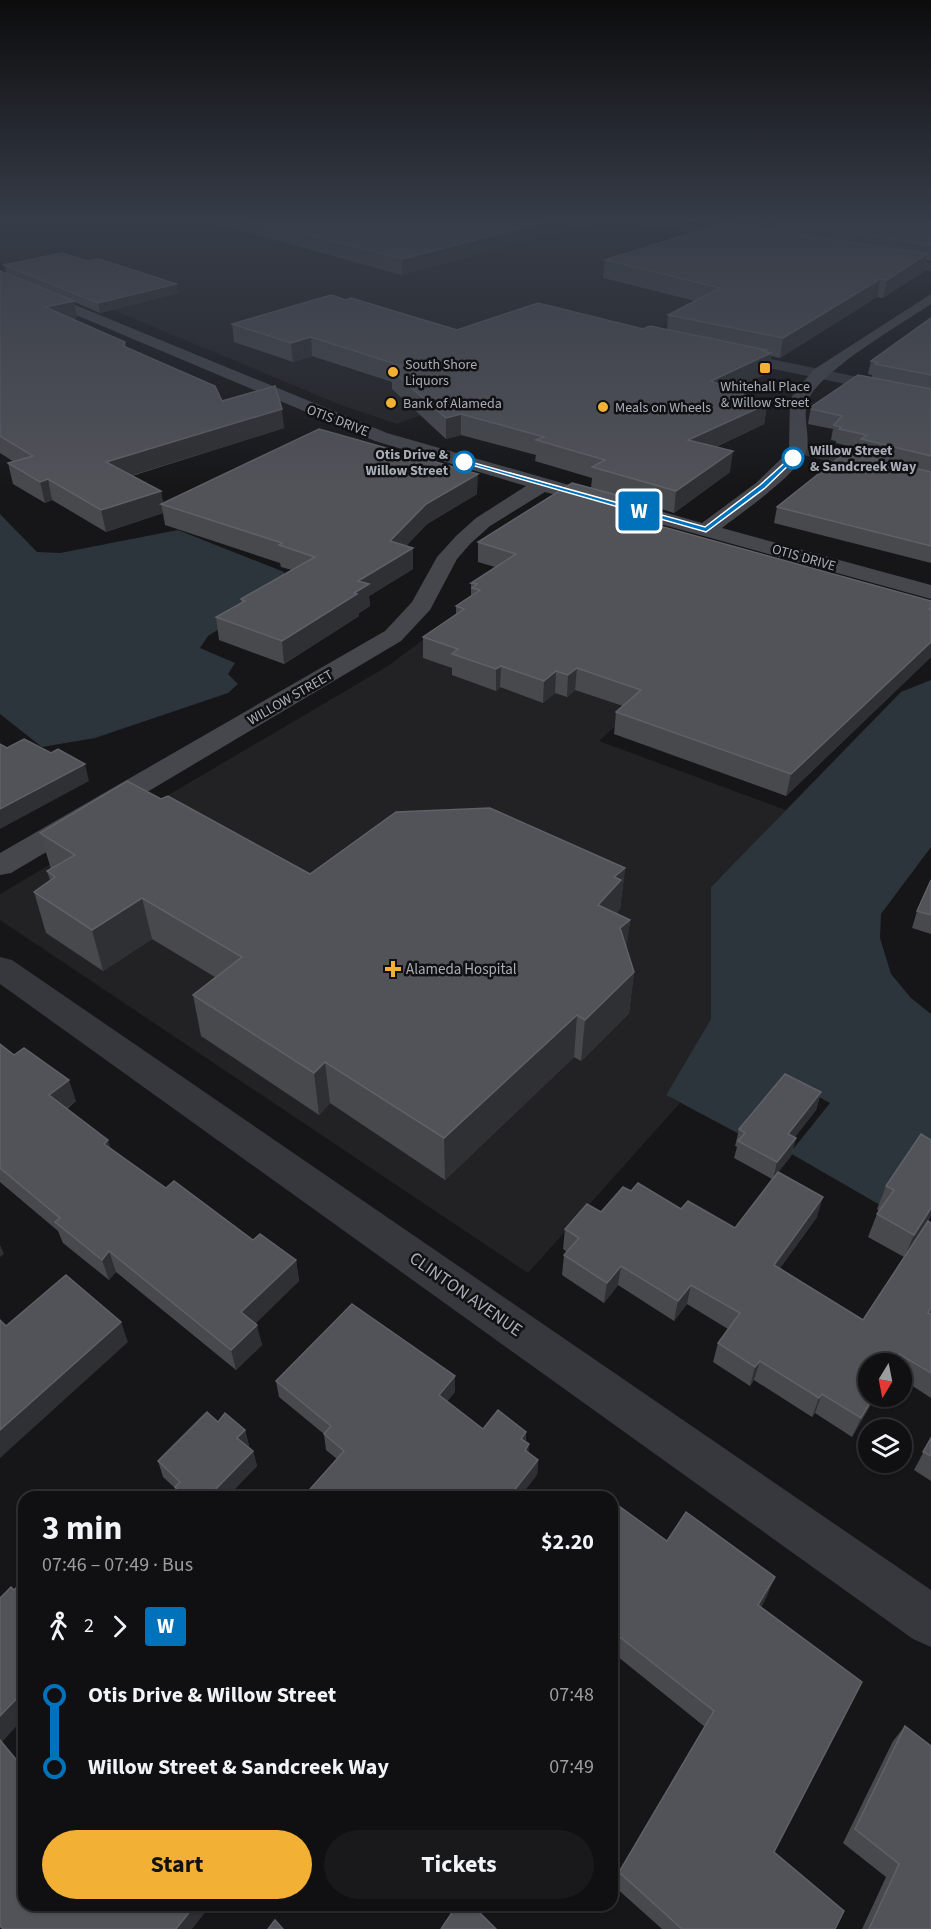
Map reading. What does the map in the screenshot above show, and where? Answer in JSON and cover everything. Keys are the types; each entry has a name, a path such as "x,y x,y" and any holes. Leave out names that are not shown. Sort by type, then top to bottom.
{"street":[{"name":"OTIS DRIVE","path":"72,308 348,424 427,451 931,592"},
{"path":"706,530 780,472 793,458 798,448 799,399 819,373 916,308"},
{"path":"715,352 931,397"},
{"path":"798,448 931,480"},
{"name":"WILLOW STREET","path":"0,866 393,636 422,604 448,557 463,540 483,522 542,485"},
{"name":"CLINTON AVENUE","path":"0,968 931,1621"}],"shaded area":[{"path":"108,308 710,308 397,424 341,405"},
{"path":"0,514 37,552 60,553 178,530 284,572 286,587 208,636 200,648 235,663 228,674 238,684 228,693 95,738 42,747 0,714"},
{"name":"Alameda Hospital","path":"436,630 644,700 599,741 786,810 711,887 711,1019 666,1095 680,1103 528,1273 0,920 0,894 388,666"},
{"path":"931,680 931,847 881,914 880,938 891,974 911,998 931,1014 931,1142 880,1205 790,1153 830,1103 789,1081 743,1136 666,1095 711,1019 711,887 901,692"}],"building":[{"path":"0,308 47,308 125,342 123,346 215,386 222,401 275,386 282,409 106,462 161,491 101,510 48,479 40,482 8,463 33,456 0,436"},
{"path":"287,308 384,308 457,330 523,308 558,308 643,329 650,326 766,350 763,351 771,353 711,381 767,404 688,440 733,451 676,491 592,467 605,460 536,440 544,437 461,414 446,418 391,370 402,366 311,337 291,343 232,324"},
{"path":"681,308 832,308 783,338 668,315"},
{"path":"931,318 931,375 875,364 877,362 871,361"},
{"path":"858,375 931,389 931,456 861,439 867,435 839,429 841,427 834,425 842,416 811,409"},
{"path":"319,429 478,474 426,504 390,541 413,548 358,581 369,584 354,593 357,594 282,641 216,617 245,601 241,599 315,557 279,545 282,543 161,504"},
{"path":"846,452 931,472 931,546 777,507"},
{"path":"572,483 658,506 638,520 931,601 929,609 931,610 931,642 791,774 616,712 641,690 577,668 568,675 556,671 544,681 501,666 496,669 452,654 458,649 423,637 464,609 456,606 480,590 472,588 477,584 471,583 516,554 478,542"},
{"path":"24,739 51,753 58,749 85,764 0,809 0,744 7,748"},
{"name":"Alameda Hospital","path":"127,781 161,799 168,796 310,874 396,812 490,808 625,868 614,877 621,880 598,905 630,920 620,928 634,972 585,1020 577,1015 444,1138 325,1062 314,1073 193,995 242,957 142,898 92,930 34,892 55,877 47,871 75,855 40,833"},
{"path":"931,880 931,915 917,911"},
{"path":"0,1044 14,1055 24,1048 69,1080 49,1095 108,1140 104,1144 166,1188 174,1181 253,1240 260,1234 296,1260 241,1312 257,1325 231,1350 109,1251 102,1260 55,1222 60,1218 0,1168"},
{"path":"785,1074 821,1092 788,1134 796,1138 777,1162 738,1141 745,1133 739,1129"},
{"path":"921,1134 931,1140 931,1208 914,1235 877,1214 894,1190 886,1186"},
{"path":"778,1172 823,1197 774,1265 863,1320 928,1221 931,1223 931,1307 928,1313 931,1314 931,1373 912,1362 912,1353 858,1353 858,1407 868,1407 861,1418 822,1394 819,1398 760,1361 755,1367 718,1343 740,1313 691,1285 678,1301 621,1266 607,1283 564,1255 579,1238 565,1229 587,1204 601,1212 623,1187 631,1191 638,1183 681,1209 688,1201 735,1228"},
{"path":"66,1275 121,1322 0,1430 0,1320 6,1326"},
{"path":"352,1304 455,1376 439,1395 483,1429 498,1410 526,1432 521,1439 529,1444 525,1450 538,1460 514,1491 308,1491 344,1451 324,1434 331,1426 276,1381"},
{"path":"207,1412 218,1422 225,1413 245,1430 237,1438 253,1451 214,1491 179,1491 175,1487 180,1482 158,1461"},
{"path":"931,1438 931,1456 923,1452"},
{"path":"618,1505 667,1541 686,1512 775,1577 758,1605 862,1682 774,1852 844,1911 835,1929 682,1929 619,1872 714,1711 618,1636"},
{"path":"18,1586 18,1697 0,1716 0,1598 11,1587 14,1590"},
{"path":"905,1726 931,1746 931,1929 869,1929 899,1864 855,1829"},
{"path":"0,1740 18,1762 18,1911 190,1911 176,1929 3,1929 0,1926"},
{"path":"453,1911 478,1911 496,1929 441,1929"},
{"path":"275,1920 283,1929 268,1929"}],"bus line":[{"name":"W","path":"464,462 706,530 763,487 793,458"}],"place":[{"name":"Whitehall Place & Willow Street","path":"765,368"},
{"name":"South Shore Liquors","path":"393,372"},
{"name":"Bank of Alameda","path":"391,403"},
{"name":"Meals on Wheels","path":"603,407"},
{"name":"Willow Street & Sandcreek Way","path":"793,458"},
{"name":"Otis Drive & Willow Street","path":"464,462"},
{"name":"Alameda Hospital","path":"393,969"}]}
